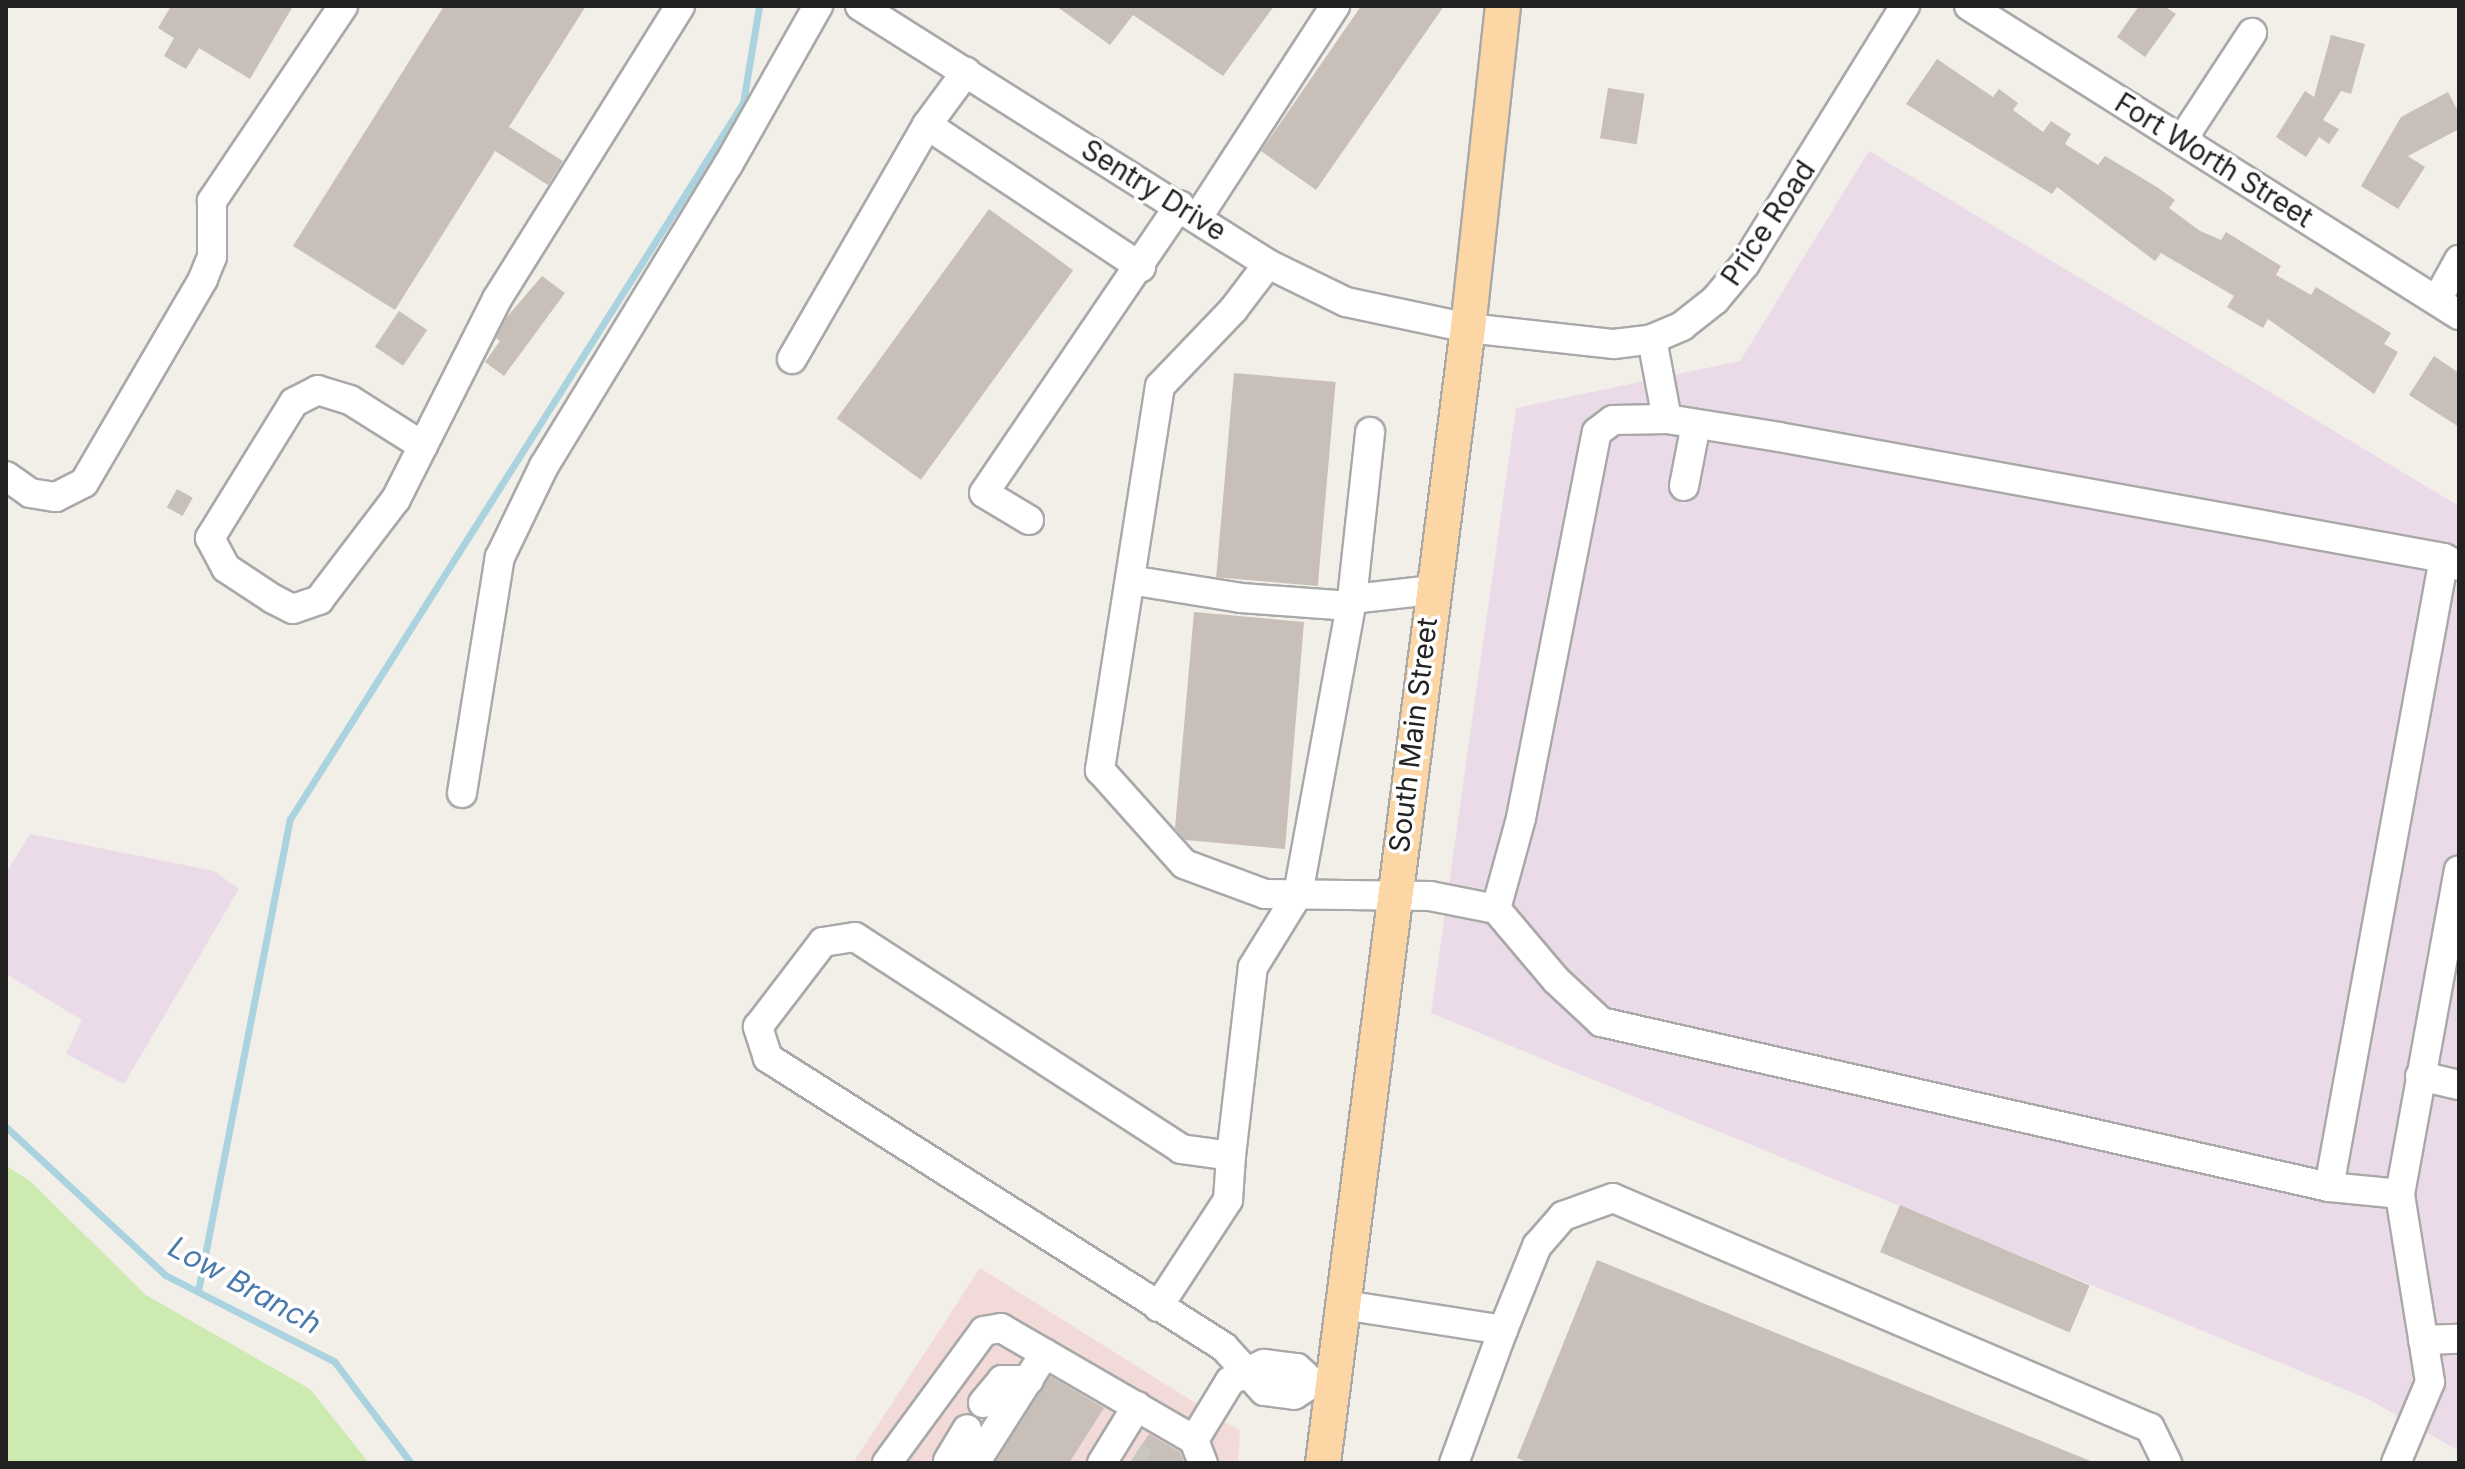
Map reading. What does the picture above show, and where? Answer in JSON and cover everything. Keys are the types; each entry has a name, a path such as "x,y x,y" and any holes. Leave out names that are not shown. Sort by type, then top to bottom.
{"main road":[{"name":"South Main Street","path":"1323,1463 1322,1384 1344,1305 1393,896 1468,328 1503,6"}],"street":[{"path":"6,476 30,493 56,497 84,483 203,279 212,257 212,201 343,6"},
{"path":"423,446 350,400 318,390 294,402 210,538 226,568 273,599 293,609 319,600 396,499 423,446 497,299 680,6"},
{"path":"462,793 500,557 544,466 728,165 818,6"},
{"name":"Sentry Drive","path":"860,6 1189,211 1268,264 1346,302 1468,328"},
{"path":"1029,520 984,493 1141,267 1189,211 1335,6"},
{"name":"Price Road","path":"1468,328 1614,344 1652,339 1704,309 1745,264 1905,6"},
{"name":"Fort Worth Street","path":"1969,6 2448,308"},
{"path":"2182,140 2252,33"},
{"path":"792,359 927,125 966,72"},
{"path":"927,125 1141,267"},
{"path":"2448,308 2459,260"},
{"path":"1268,264 1233,310 1160,386 1100,770 1184,864 1265,894 1430,896 1496,909 1556,980 1601,1022 2329,1187 2400,1194"},
{"path":"1652,339 1667,419"},
{"path":"1496,909 1521,818 1597,432 1613,420 1667,419 2451,562 2329,1187"},
{"path":"1684,486 1696,424"},
{"path":"1158,1307 1228,1200 1253,967 1298,894 1351,602 1370,432"},
{"path":"1130,580 1241,598 1351,602 1432,590"},
{"path":"2396,1463 2430,1382 2400,1194 2459,870"},
{"path":"1231,1156 1181,1149 855,937 823,942 758,1027 768,1058 1224,1347 1245,1374 1264,1391 1294,1395 1322,1384"},
{"path":"2420,1076 2459,1085"},
{"path":"1454,1463 1537,1246 1563,1216 1613,1198 2150,1428 2167,1463"},
{"path":"1344,1305 1503,1330"},
{"path":"887,1463 984,1331 1001,1328 1137,1406 1198,1451 1230,1381 1245,1374"},
{"path":"2423,1340 2459,1339"},
{"path":"956,1463 1029,1380 1045,1353"},
{"path":"983,1403 1002,1380 1029,1380"},
{"path":"1117,1454 1137,1406"},
{"path":"956,1463 967,1429"}],"shaded area":[{"path":"1869,151 2459,506 2459,1451 2368,1399 1431,1013 1516,408 1740,361"},
{"path":"30,834 214,871 239,889 124,1084 66,1054 82,1020 6,974 6,873"},
{"path":"980,1268 1240,1431 1238,1463 853,1463"}],"green space":[{"path":"6,1166 29,1180 146,1295 310,1389 369,1463 6,1463"}],"building":[{"path":"171,6 293,6 250,79 199,48 186,69 164,56 174,38 158,28"},
{"path":"444,6 586,6 509,127 563,161 548,185 495,151 395,310 293,246"},
{"path":"1056,6 1274,6 1223,76 1133,15 1110,45"},
{"path":"1361,6 1444,6 1316,190 1261,151"},
{"path":"2139,6 2164,6 2176,14 2145,57 2117,37"},
{"path":"2331,35 2365,44 2351,94 2341,91 2323,120 2339,129 2329,144 2319,137 2306,157 2276,137 2305,91 2314,97"},
{"path":"1937,59 1993,97 1999,89 2018,103 2013,110 2043,132 2051,121 2071,134 2065,144 2098,165 2105,156 2157,187 2175,200 2169,208 2200,231 2221,240 2226,232 2281,266 2276,275 2311,295 2316,287 2391,333 2384,344 2398,352 2374,394 2268,319 2263,328 2227,307 2234,296 2161,253 2155,261 2057,187 2052,194 1906,104"},
{"path":"1608,88 1645,94 1637,144 1600,138"},
{"path":"2448,92 2459,113 2459,129 2408,156 2425,167 2398,209 2361,186 2401,117"},
{"path":"989,209 1073,270 921,480 837,419"},
{"path":"542,276 565,293 504,376 485,362 500,341 496,338 506,318"},
{"path":"399,311 427,330 403,366 375,347"},
{"path":"2434,356 2459,373 2459,427 2409,395"},
{"path":"1234,373 1336,382 1318,586 1216,577"},
{"path":"177,489 193,498 183,516 167,507"},
{"path":"1194,612 1304,622 1285,849 1185,840 1175,828"},
{"path":"1900,1205 2090,1285 2070,1332 1880,1252"},
{"path":"1597,1260 2093,1463 1530,1463 1517,1458"},
{"path":"1050,1376 1104,1408 1069,1463 995,1463"},
{"path":"1149,1434 1180,1452 1185,1463 1130,1463"}],"waterway":[{"path":"198,1291 290,819 743,103 759,6"},
{"name":"Low Branch","path":"6,1127 165,1275 334,1361 411,1463"}],"tunnel":[{"path":"1134,1456 1145,1463"}]}
